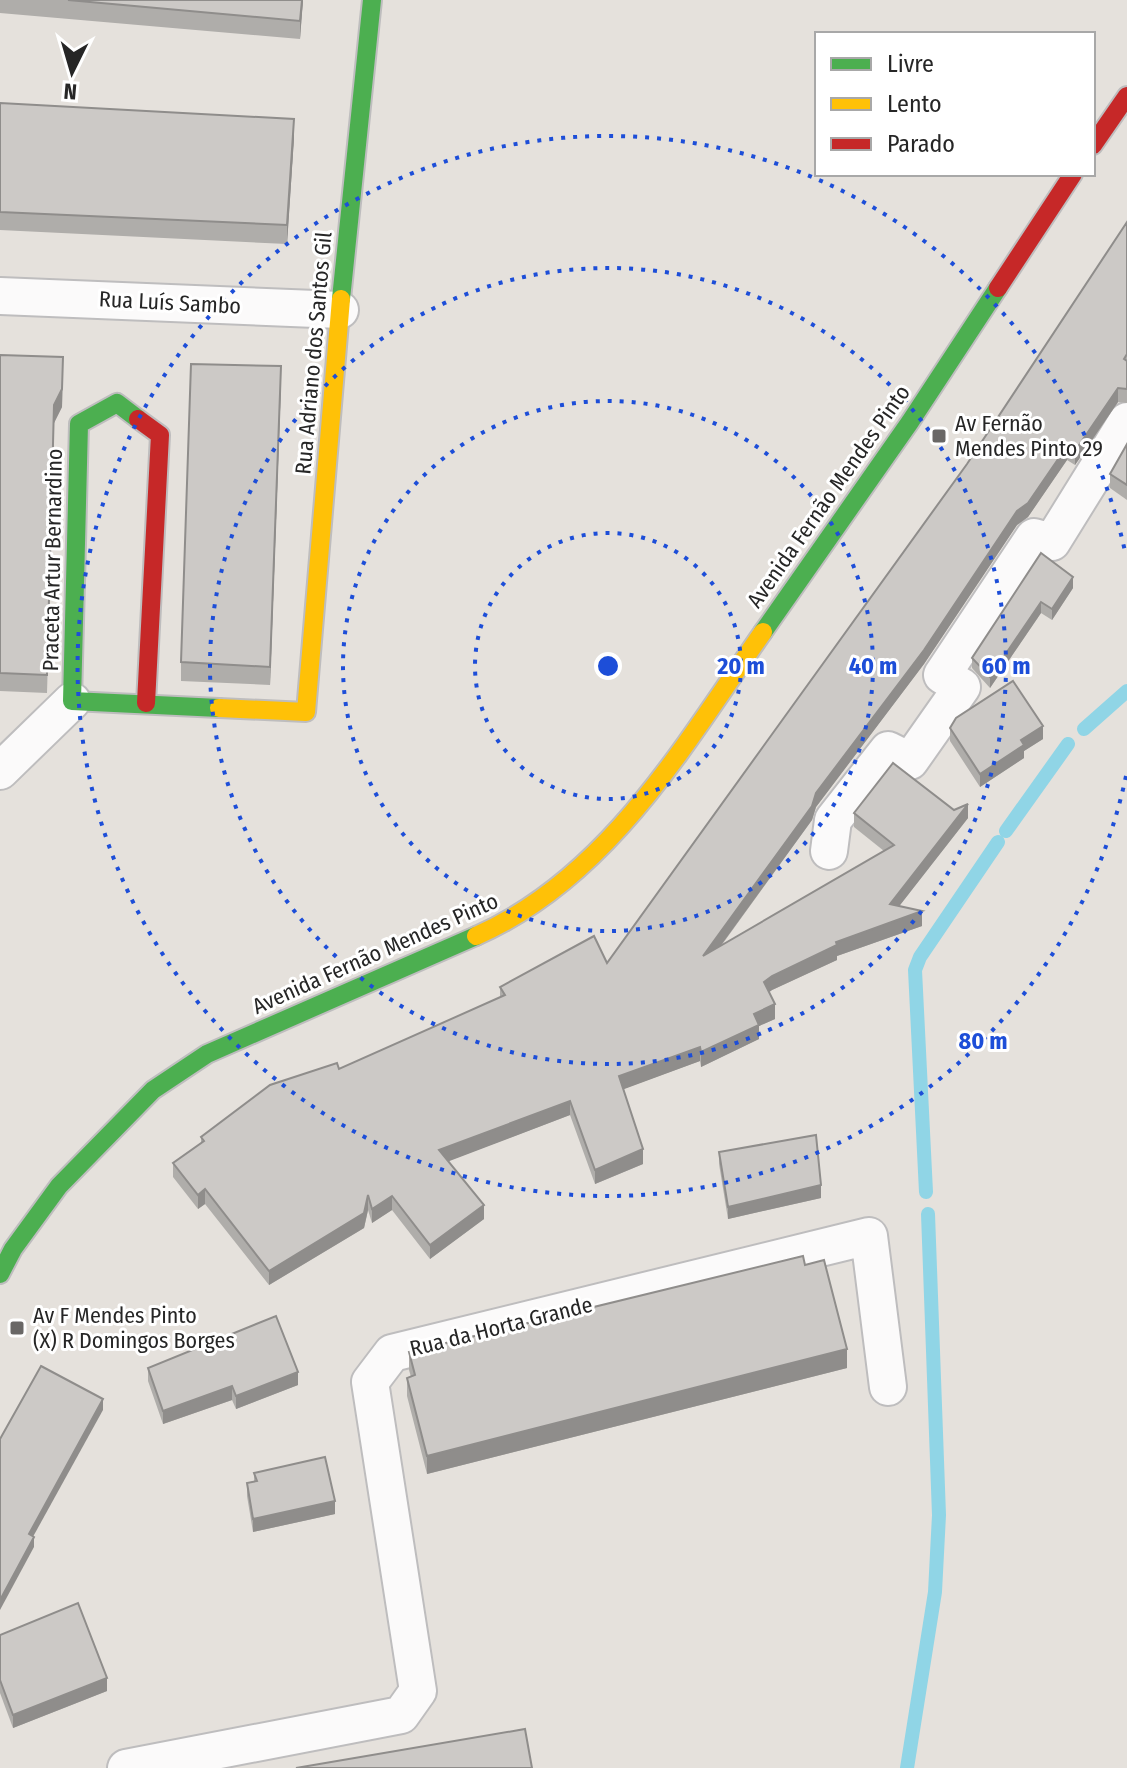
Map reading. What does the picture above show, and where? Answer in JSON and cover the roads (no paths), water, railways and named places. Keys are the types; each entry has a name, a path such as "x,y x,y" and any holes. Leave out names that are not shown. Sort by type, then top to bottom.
{"main road":[{"name":"Rua Adriano dos Santos Gil","path":"306,712 340,310 372,0"},
{"path":"1095,142 1127,96"},
{"name":"Avenida Fernão Mendes Pinto","path":"0,1274 13,1249 59,1186 153,1090 207,1054 508,922 564,883 621,828 644,802 910,422 1072,176"},
{"name":"Praceta Artur Bernardino","path":"146,703 160,435 117,403 79,424 72,701 306,712"}],"street":[{"name":"Rua Luís Sambo","path":"0,296 340,310"},
{"path":"829,851 833,820 888,750 910,761 962,687 942,675 1034,537 1052,542 1127,421"},
{"path":"0,771 72,701"},
{"name":"Rua da Horta Grande","path":"126,1768 401,1715 418,1691 370,1382 392,1353 869,1236 888,1387"}],"waterway":[{"path":"1084,729 1127,691"},
{"path":"1006,831 1068,744"},
{"path":"926,1192 915,970 920,957 998,842"},
{"path":"907,1768 935,1592 939,1515 928,1214"}],"place":[{"name":"Av Fernão Mendes Pinto 29","path":"939,436"},
{"name":"Av F Mendes Pinto (X) R Domingos Borges","path":"17,1328"}]}
